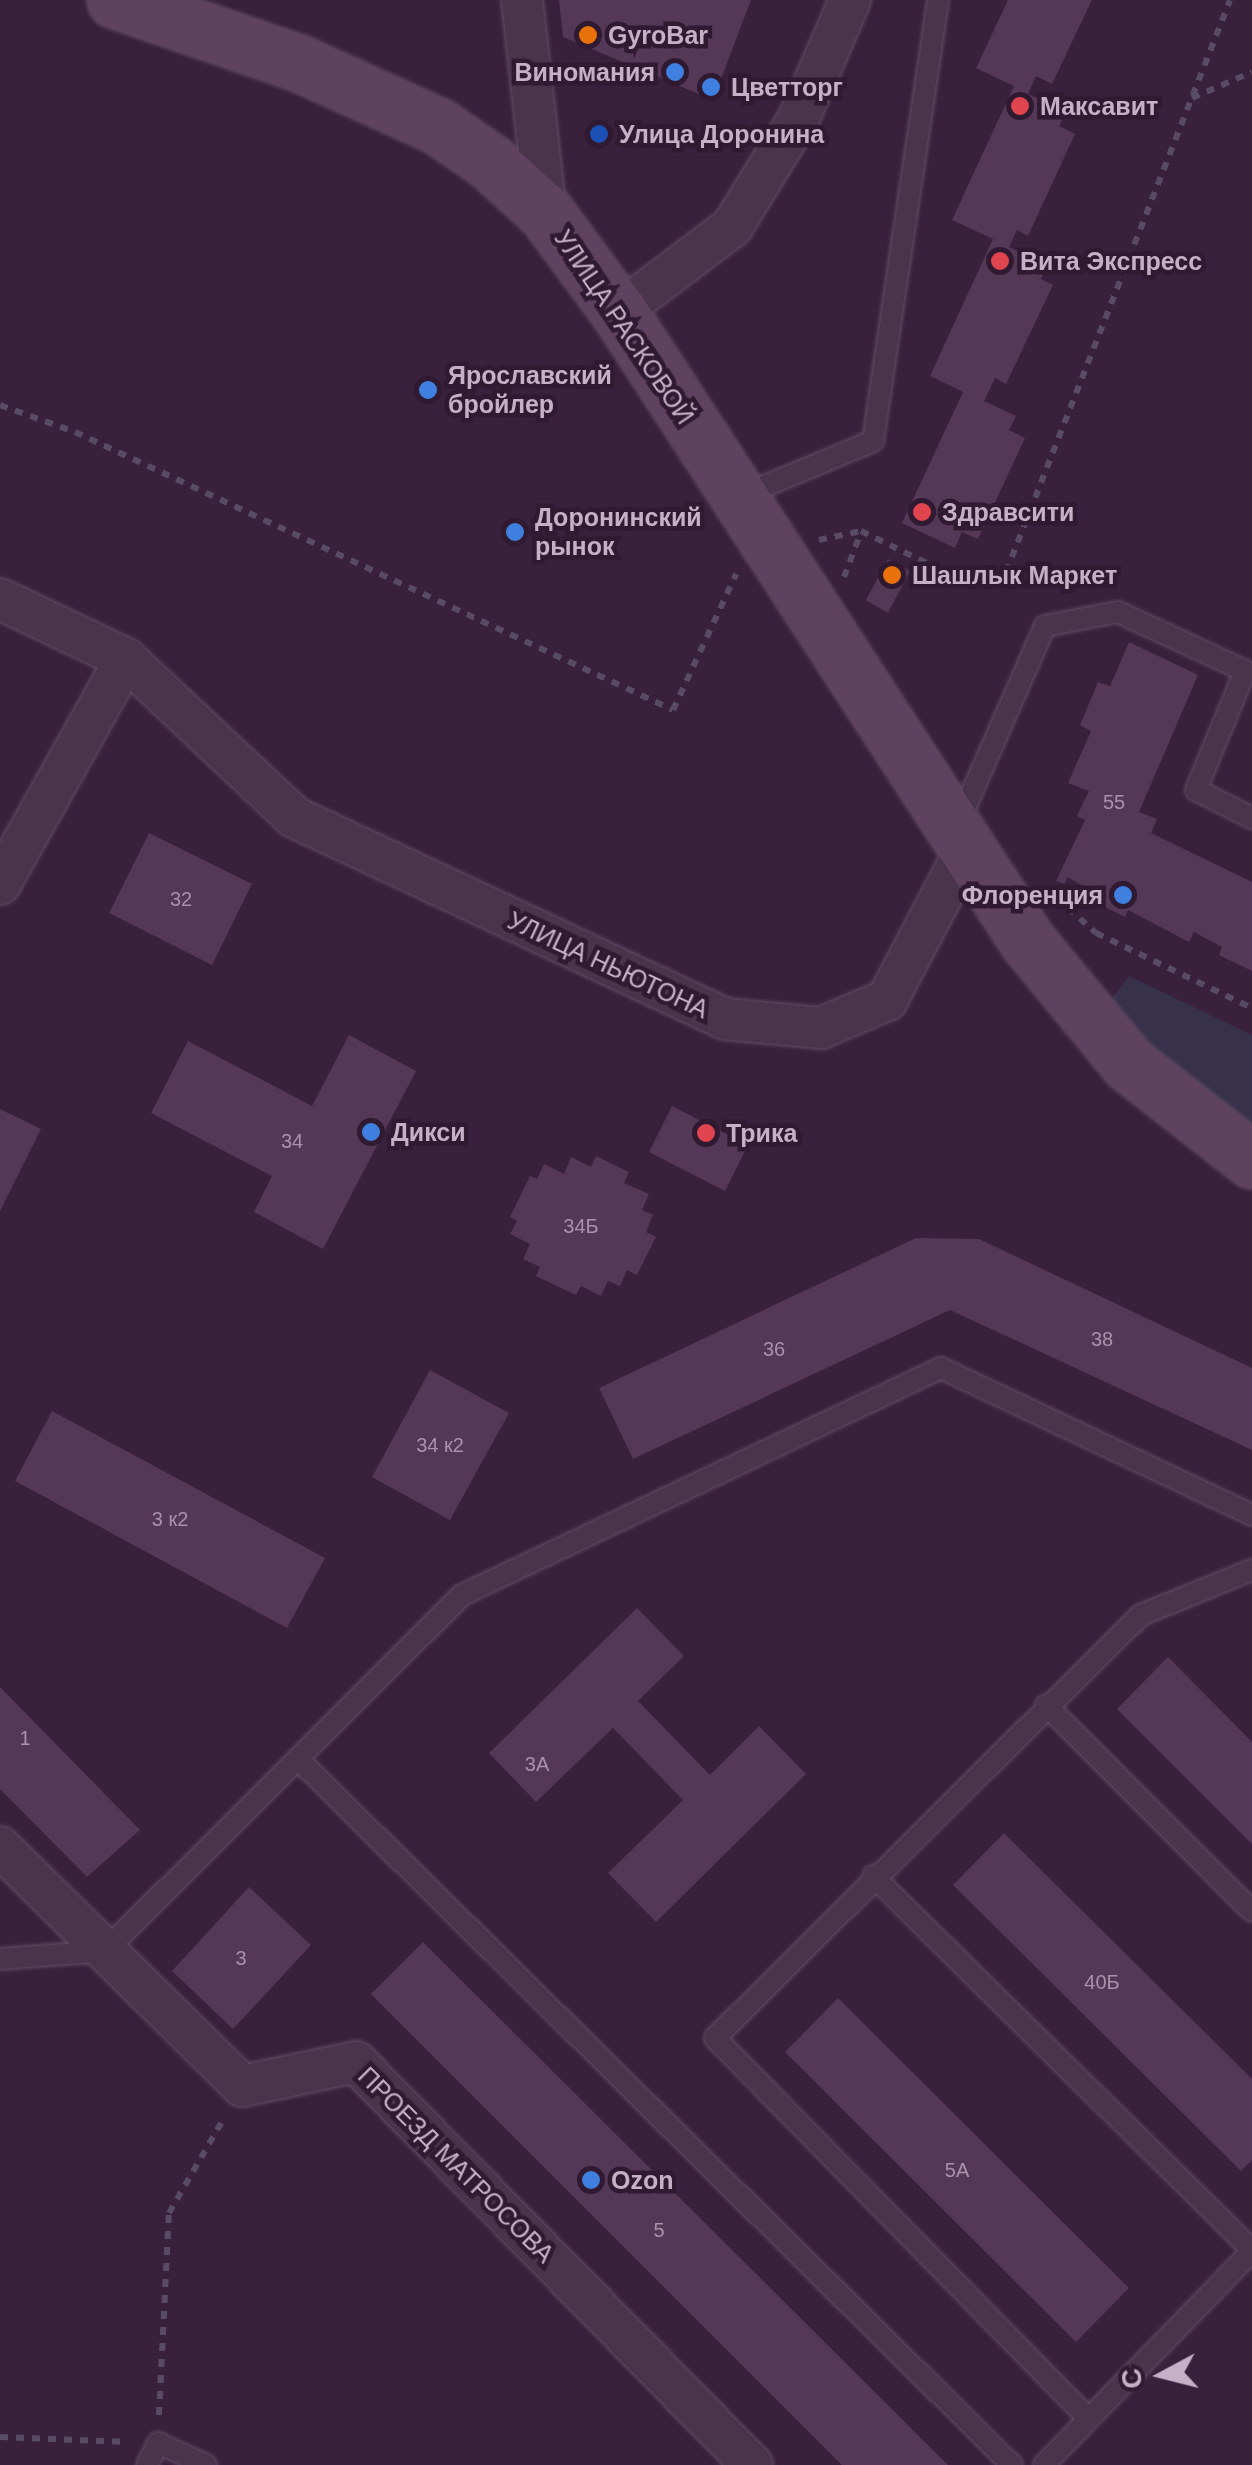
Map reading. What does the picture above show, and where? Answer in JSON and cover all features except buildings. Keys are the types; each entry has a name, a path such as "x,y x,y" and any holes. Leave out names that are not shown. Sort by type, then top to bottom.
{"main road":[{"name":"УЛИЦА РАСКОВОЙ","path":"116,0 300,63 438,126 489,161 546,213 619,312 736,498 962,837"},
{"path":"962,837 1028,942 1129,1064 1252,1160"}],"street":[{"path":"522,0 546,213"},
{"path":"619,312 732,228 799,118 850,0"},
{"name":"УЛИЦА НЬЮТОНА","path":"0,598 126,658 294,817 724,1020 821,1028 887,1000 962,837"},
{"path":"0,884 126,658"},
{"path":"0,1847 242,2086"},
{"name":"ПРОЕЗД МАТРОСОВА","path":"242,2086 356,2062 752,2465"}],"lane":[{"path":"736,498 872,441 938,0"},
{"path":"962,837 1045,626 1118,612 1245,671 1196,790 1252,818"},
{"path":"0,1959 105,1950 462,1594 941,1368 1252,1515"},
{"path":"1088,2418 716,2038 873,1876 1142,1615 1252,1570"},
{"path":"1046,1705 1252,1911"},
{"path":"298,1759 1012,2465"},
{"path":"873,1876 1252,2250 1044,2465"},
{"path":"147,2465 158,2443 206,2465"}],"path":[{"path":"0,405 75,432 673,710 737,571 770,549 862,531 941,570 1006,572 1230,0"},
{"path":"1191,98 1252,72"},
{"path":"842,582 862,531"},
{"path":"1047,888 1096,933 1252,1008"},
{"path":"0,2438 158,2443 169,2214 242,2086"}],"shaded area":[{"path":"1129,976 1252,1035 1252,1135 1102,1011"}],"place":[{"name":"GyroBar","path":"588,35"},
{"name":"Виномания","path":"675,72"},
{"name":"Цветторг","path":"711,87"},
{"name":"Максавит","path":"1020,106"},
{"name":"Улица Доронина","path":"599,134"},
{"name":"Вита Экспресс","path":"1000,261"},
{"name":"Ярославский бройлер","path":"428,390"},
{"name":"Здравсити","path":"922,512"},
{"name":"Доронинский рынок","path":"515,532"},
{"name":"Шашлык Маркет","path":"892,575"},
{"name":"Флоренция","path":"1123,895"},
{"name":"Дикси","path":"371,1132"},
{"name":"Трика","path":"706,1133"},
{"name":"Ozon","path":"591,2180"}]}
